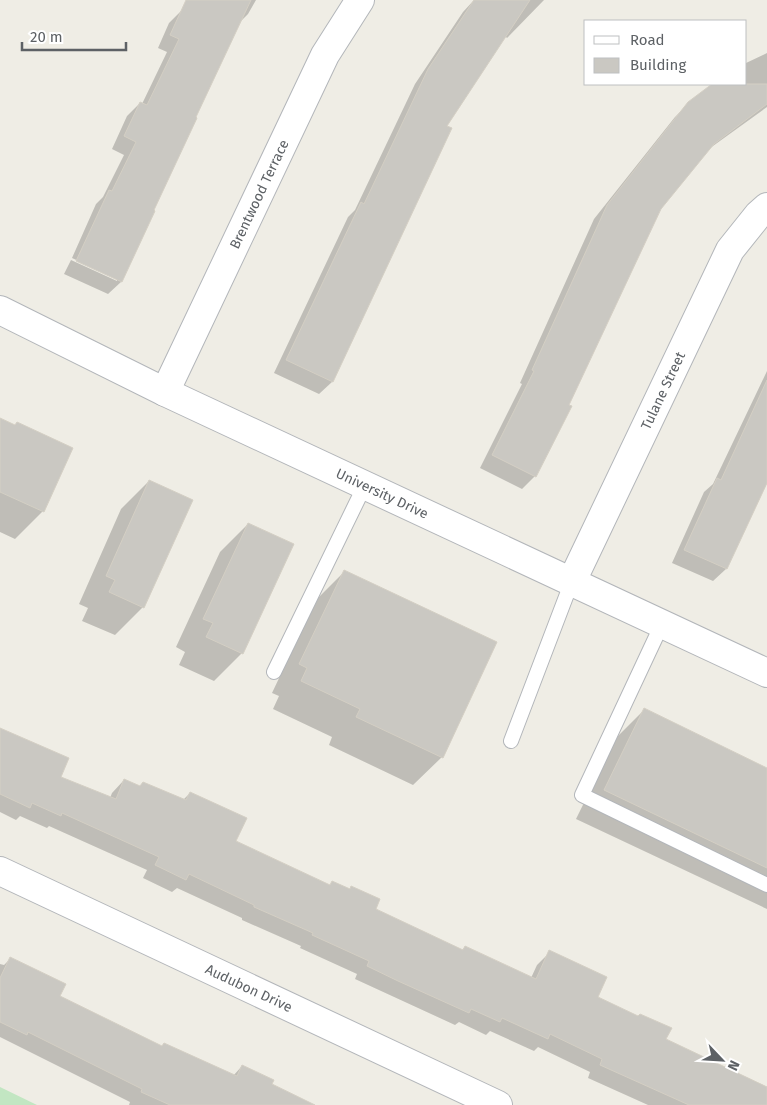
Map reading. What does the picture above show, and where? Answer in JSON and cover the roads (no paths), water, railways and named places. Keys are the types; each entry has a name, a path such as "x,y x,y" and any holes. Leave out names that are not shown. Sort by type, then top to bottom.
{"street":[{"name":"Brentwood Terrace","path":"165,392 325,55 360,0"},
{"name":"Tulane Street","path":"572,582 730,250 758,215 767,207"},
{"name":"University Drive","path":"0,310 165,392 767,672"},
{"name":"Audubon Drive","path":"0,872 498,1105"}],"lane":[{"path":"274,672 365,485"},
{"path":"511,741 572,582"},
{"path":"662,624 582,795 767,884"}]}
